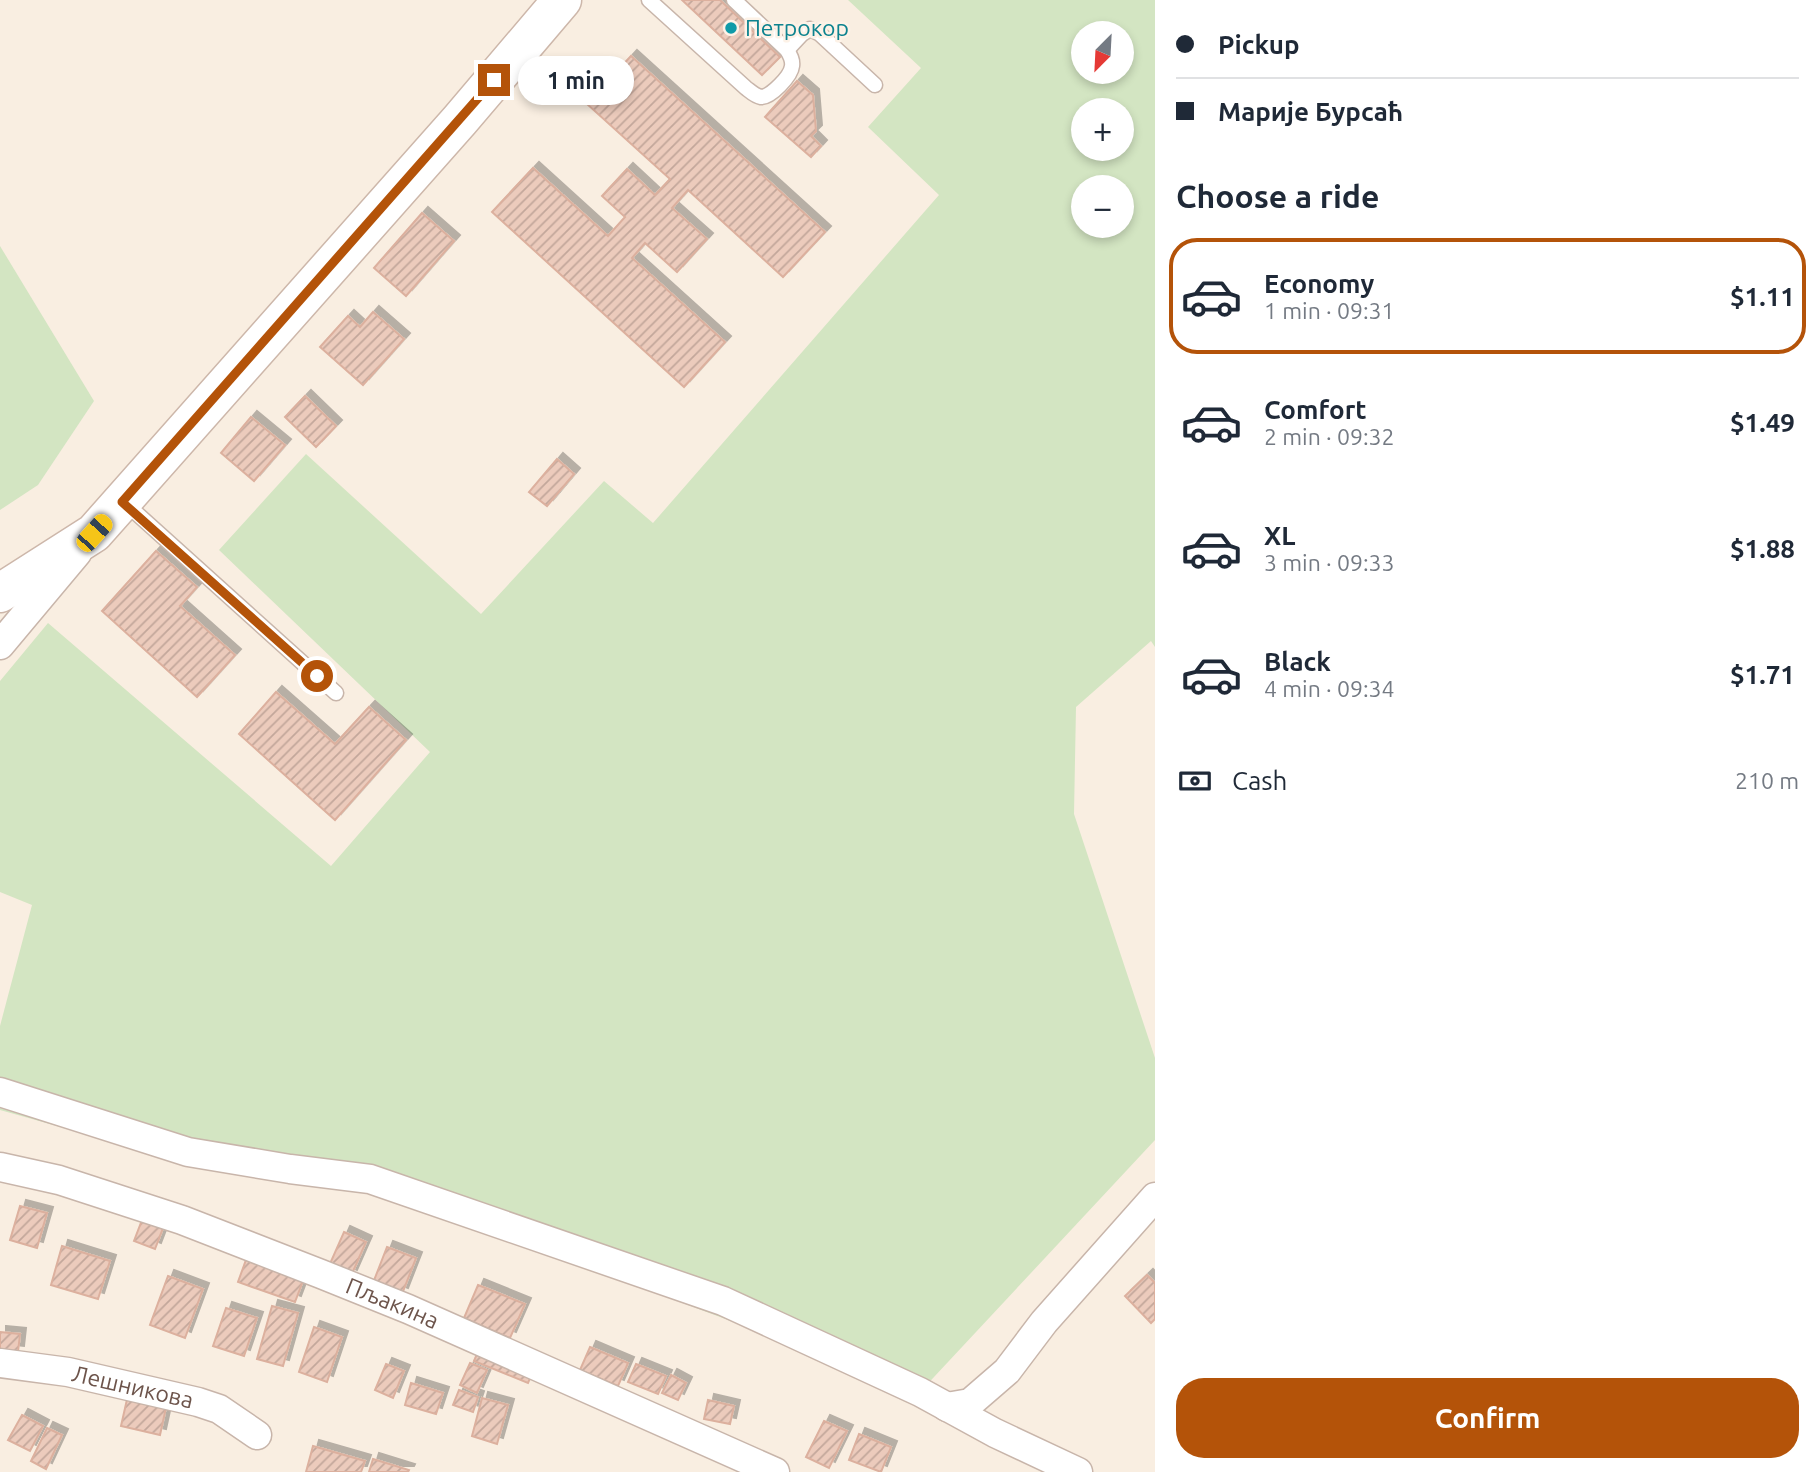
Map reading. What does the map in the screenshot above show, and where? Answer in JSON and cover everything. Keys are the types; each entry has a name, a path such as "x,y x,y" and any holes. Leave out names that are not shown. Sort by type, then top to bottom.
{"street":[{"path":"0,645 94,533 460,120 562,0"},
{"path":"0,593 94,533"},
{"path":"0,1092 188,1152 370,1179 723,1301 819,1344 1078,1472"},
{"name":"Пљакина","path":"0,1167 59,1180 182,1220 321,1274 408,1309 775,1472"},
{"path":"947,1407 970,1403 1007,1371 1045,1322 1155,1198"},
{"name":"Лешникова","path":"0,1363 68,1372 198,1402 219,1409 257,1435"}],"lane":[{"path":"649,0 755,95 761,97 772,93 790,73 793,62 787,50 734,0"},
{"path":"787,50 802,34 810,29 814,30 876,85"},
{"path":"122,502 336,693"}],"green space":[{"path":"848,0 1155,0 1155,647 1151,641 1076,707 1074,814 1155,1058 1155,1140 920,1392 560,1257 393,1186 210,1169 0,1110 0,1026 32,905 0,892 0,681 48,623 331,866 430,752 219,550 306,454 481,614 604,481 653,523 939,195 868,127 921,68"},
{"path":"0,246 94,401 38,485 0,510"}],"building":[{"name":"Петрокор","path":"682,0 720,0 780,57 762,75"},
{"path":"631,56 825,232 783,277 688,190 672,208 707,239 677,272 645,243 632,258 725,342 684,387 492,212 533,168 608,236 625,217 602,196 627,169 655,195 670,179 587,104"},
{"path":"797,81 813,95 816,131 811,136 821,146 811,157 765,117"},
{"path":"422,213 454,241 406,296 374,268"},
{"path":"373,312 404,339 363,385 320,347 348,316 360,327"},
{"path":"305,396 336,426 316,447 285,417"},
{"path":"251,417 285,445 254,481 221,453"},
{"path":"557,459 574,474 547,506 529,492"},
{"path":"156,551 197,587 180,606 235,655 197,697 102,611"},
{"path":"276,692 335,744 369,707 406,740 335,820 239,734"},
{"path":"20,1206 47,1213 37,1248 10,1240"},
{"path":"142,1220 163,1228 155,1249 134,1241"},
{"path":"344,1232 366,1242 351,1276 329,1266"},
{"path":"62,1246 110,1261 98,1299 51,1285"},
{"path":"387,1247 416,1258 402,1294 373,1283"},
{"path":"247,1257 304,1278 295,1302 238,1282"},
{"path":"1147,1275 1155,1283 1155,1319 1151,1323 1125,1296"},
{"path":"168,1276 203,1289 185,1338 150,1325"},
{"path":"478,1285 525,1304 510,1338 464,1318"},
{"path":"272,1306 298,1313 283,1366 257,1359"},
{"path":"226,1308 257,1318 244,1356 213,1346"},
{"path":"314,1327 342,1337 327,1382 299,1372"},
{"path":"0,1332 20,1334 18,1352 0,1350"},
{"path":"480,1347 534,1369 528,1383 474,1361"},
{"path":"590,1347 628,1363 618,1386 580,1370"},
{"path":"470,1363 487,1370 477,1393 460,1385"},
{"path":"386,1364 404,1371 393,1398 375,1390"},
{"path":"636,1364 666,1376 658,1394 628,1382"},
{"path":"671,1375 686,1383 678,1400 662,1393"},
{"path":"411,1383 443,1393 436,1414 405,1405"},
{"path":"459,1390 478,1397 473,1412 453,1405"},
{"path":"128,1395 167,1403 160,1435 121,1426"},
{"path":"482,1398 508,1405 497,1444 472,1436"},
{"path":"708,1400 734,1406 730,1424 704,1419"},
{"path":"22,1415 43,1426 30,1451 8,1440"},
{"path":"824,1421 847,1431 829,1468 806,1457"},
{"path":"47,1428 62,1435 46,1469 31,1461"},
{"path":"859,1434 891,1447 881,1472 849,1460"},
{"path":"313,1446 365,1461 361,1472 306,1472"},
{"path":"373,1459 409,1470 369,1472"}],"place":[{"name":"Петрокор","path":"731,28"}],"route":[{"path":"317,676 122,502 494,80"}]}
